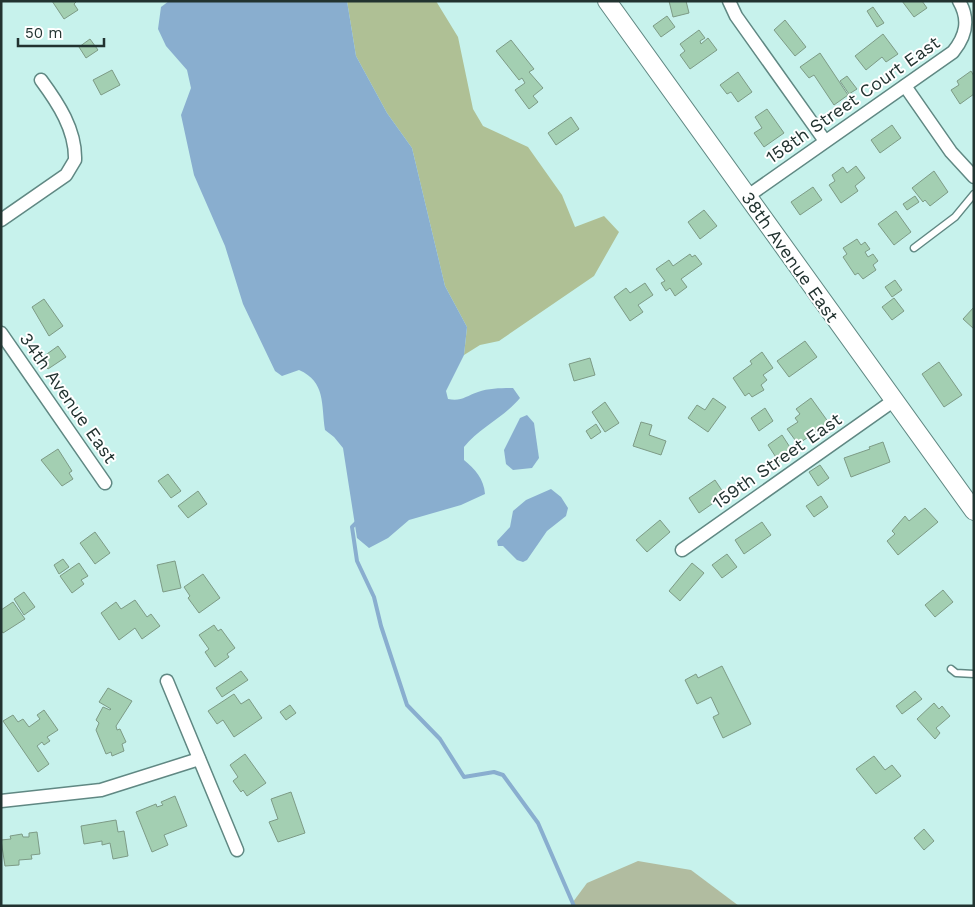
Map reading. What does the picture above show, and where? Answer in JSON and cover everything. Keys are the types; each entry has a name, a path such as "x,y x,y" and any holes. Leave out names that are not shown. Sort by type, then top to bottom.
{"street":[{"name":"38th Avenue East","path":"608,1 893,401 974,511"},
{"path":"729,1 736,16 825,141"},
{"name":"158th Street Court East","path":"748,196 953,52 963,36 966,22 964,10 959,1"},
{"path":"1,220 66,175 76,157 68,123 57,101 41,80"},
{"path":"905,86 951,152 974,177"},
{"name":"34th Avenue East","path":"1,334 105,483"},
{"name":"159th Street East","path":"682,550 893,401"},
{"path":"167,681 237,850"},
{"path":"1,802 102,790 199,759"}],"lane":[{"path":"914,248 956,217 974,194"},
{"path":"952,669 956,673 974,674"}],"green space":[{"path":"347,1 436,1 458,37 473,109 483,126 528,147 562,195 575,227 604,216 619,232 594,276 499,341 480,345 464,355 467,327 445,286 412,148 387,113 356,56"},
{"path":"638,861 691,870 739,906 570,906 587,883"}],"water":[{"path":"169,1 347,1 356,56 387,113 412,148 445,286 467,327 464,355 446,391 448,399 460,399 482,391 504,388 513,388 520,398 464,447 464,460 478,475 483,484 485,494 461,505 409,520 388,538 369,548 357,538 343,448 325,430 321,395 318,387 308,375 299,370 282,376 275,371 243,304 225,246 194,175 181,115 191,88 187,70 166,46 158,29 161,7"},
{"path":"527,415 534,423 539,458 532,468 513,470 506,464 504,450 520,418"},
{"path":"551,489 561,497 568,508 566,516 547,531 527,560 523,562 517,560 503,546 498,546 497,541 510,527 513,511 526,500"}],"building":[{"path":"52,1 77,1 74,4 78,10 64,19"},
{"path":"669,1 686,1 689,13 673,17"},
{"path":"902,1 922,1 927,8 914,17"},
{"path":"873,7 884,23 877,27 867,11"},
{"path":"667,16 675,27 661,37 653,26"},
{"path":"785,20 806,47 795,56 774,30"},
{"path":"699,30 705,38 700,41 701,44 708,38 717,50 690,69 680,55 685,51 680,44"},
{"path":"883,34 898,54 886,62 882,57 866,70 855,56"},
{"path":"90,39 98,50 86,58 79,47"},
{"path":"511,40 534,69 529,72 543,88 533,96 538,102 529,109 515,90 525,83 522,78 519,80 496,51"},
{"path":"820,53 848,95 834,105 814,75 809,78 800,67"},
{"path":"112,70 120,85 101,95 93,80"},
{"path":"971,71 974,76 974,94 960,104 951,90 959,85 957,81"},
{"path":"738,72 752,92 738,102 731,92 727,94 720,85"},
{"path":"847,76 857,89 849,94 840,81"},
{"path":"767,109 784,133 764,147 754,133 762,128 755,117"},
{"path":"571,117 579,129 556,145 548,133"},
{"path":"892,125 901,138 880,153 871,140"},
{"path":"856,166 865,178 855,186 858,191 841,203 829,185 835,181 832,175 843,167 847,173"},
{"path":"934,171 948,192 930,206 925,200 923,202 912,188"},
{"path":"813,187 822,200 800,215 791,202"},
{"path":"915,196 919,202 907,210 903,204"},
{"path":"704,210 717,226 700,239 688,222"},
{"path":"896,211 911,232 894,245 878,224"},
{"path":"857,239 861,245 865,242 870,249 865,252 868,257 873,254 878,261 873,265 876,270 863,279 858,273 855,275 843,257 847,254 843,248"},
{"path":"690,254 692,257 695,255 702,264 681,279 687,287 675,296 670,288 666,291 661,283 665,281 656,269 669,260 673,266"},
{"path":"895,280 902,290 892,297 885,287"},
{"path":"645,283 653,295 638,305 643,312 630,321 614,297 626,288 630,293"},
{"path":"894,298 904,311 892,320 882,307"},
{"path":"44,299 63,326 49,336 32,307"},
{"path":"974,307 974,329 963,319"},
{"path":"805,341 817,357 789,377 777,361"},
{"path":"58,346 66,357 48,369 40,359"},
{"path":"762,352 773,368 763,375 767,380 761,385 764,390 752,397 749,393 745,396 733,378 752,364 750,361"},
{"path":"590,358 595,375 574,381 569,364"},
{"path":"939,362 962,395 944,407 922,374"},
{"path":"713,398 726,407 708,432 688,418 697,405 705,410"},
{"path":"811,398 829,423 798,444 787,429 798,422 795,418 800,414 796,409"},
{"path":"605,402 619,423 605,432 592,412"},
{"path":"765,408 773,421 759,431 751,418"},
{"path":"641,422 652,425 649,435 666,441 661,455 633,446"},
{"path":"596,424 601,432 591,439 586,431"},
{"path":"782,435 793,452 779,462 768,445"},
{"path":"883,442 890,462 851,477 844,458 870,449 869,447"},
{"path":"58,449 72,471 69,473 73,479 62,486 41,460"},
{"path":"820,465 829,478 818,486 809,472"},
{"path":"168,474 181,491 171,498 158,481"},
{"path":"715,480 725,495 699,513 689,498"},
{"path":"198,491 207,504 188,518 178,506"},
{"path":"821,496 828,507 814,517 806,506"},
{"path":"925,508 938,522 898,555 887,541 895,534 892,531 905,516 909,521"},
{"path":"660,520 670,532 647,552 636,540"},
{"path":"762,522 771,535 744,554 735,540"},
{"path":"95,532 110,553 95,564 80,543"},
{"path":"727,554 737,567 722,578 712,565"},
{"path":"63,559 69,567 59,574 54,565"},
{"path":"175,561 181,588 163,592 157,565"},
{"path":"79,563 88,576 81,580 84,584 72,593 60,576"},
{"path":"692,563 704,573 680,601 669,591"},
{"path":"203,574 220,598 199,613 188,598 190,596 184,587"},
{"path":"943,590 953,602 935,617 925,605"},
{"path":"24,592 35,607 24,615 14,599"},
{"path":"135,600 147,617 151,614 160,626 142,639 135,628 119,640 101,613 116,602 121,609"},
{"path":"13,602 25,619 3,633 1,630 1,610"},
{"path":"214,625 218,631 221,629 235,648 227,654 229,657 215,667 205,652 209,649 199,635"},
{"path":"722,666 751,724 723,738 713,717 719,714 711,697 697,704 685,680 696,674 698,678"},
{"path":"241,671 248,680 222,697 216,688"},
{"path":"108,688 132,701 116,726 117,730 120,729 126,742 122,744 124,751 112,756 111,752 106,754 96,730 99,723 96,720 103,707 111,709 99,702"},
{"path":"915,691 922,699 902,714 896,706"},
{"path":"234,694 241,704 249,699 262,718 234,737 223,720 217,724 208,711"},
{"path":"934,703 939,709 942,706 950,716 936,728 940,733 935,739 917,719"},
{"path":"290,705 296,713 286,720 280,712"},
{"path":"44,710 58,730 47,737 50,741 44,745 42,742 37,746 49,764 38,772 3,721 13,715 18,722 23,719 29,727 40,719 37,715"},
{"path":"245,754 266,783 247,796 243,790 241,792 233,781 238,777 230,765"},
{"path":"874,756 885,770 892,765 901,776 876,794 856,769"},
{"path":"291,792 305,833 278,842 269,822 278,819 271,799"},
{"path":"175,796 187,826 164,835 168,845 152,852 136,812 156,804 157,807 163,805 161,802"},
{"path":"116,820 118,832 124,831 128,856 113,859 110,843 102,845 102,841 84,844 81,826"},
{"path":"924,829 934,841 924,850 914,838"},
{"path":"37,832 40,854 31,855 32,859 19,860 19,865 5,866 1,840 11,839 10,836 22,834 23,837 29,837 29,833"}],"waterway":[{"path":"358,521 352,527 357,561 374,597 381,626 407,705 440,739 464,777 494,772 503,775 538,823 574,906"}]}
